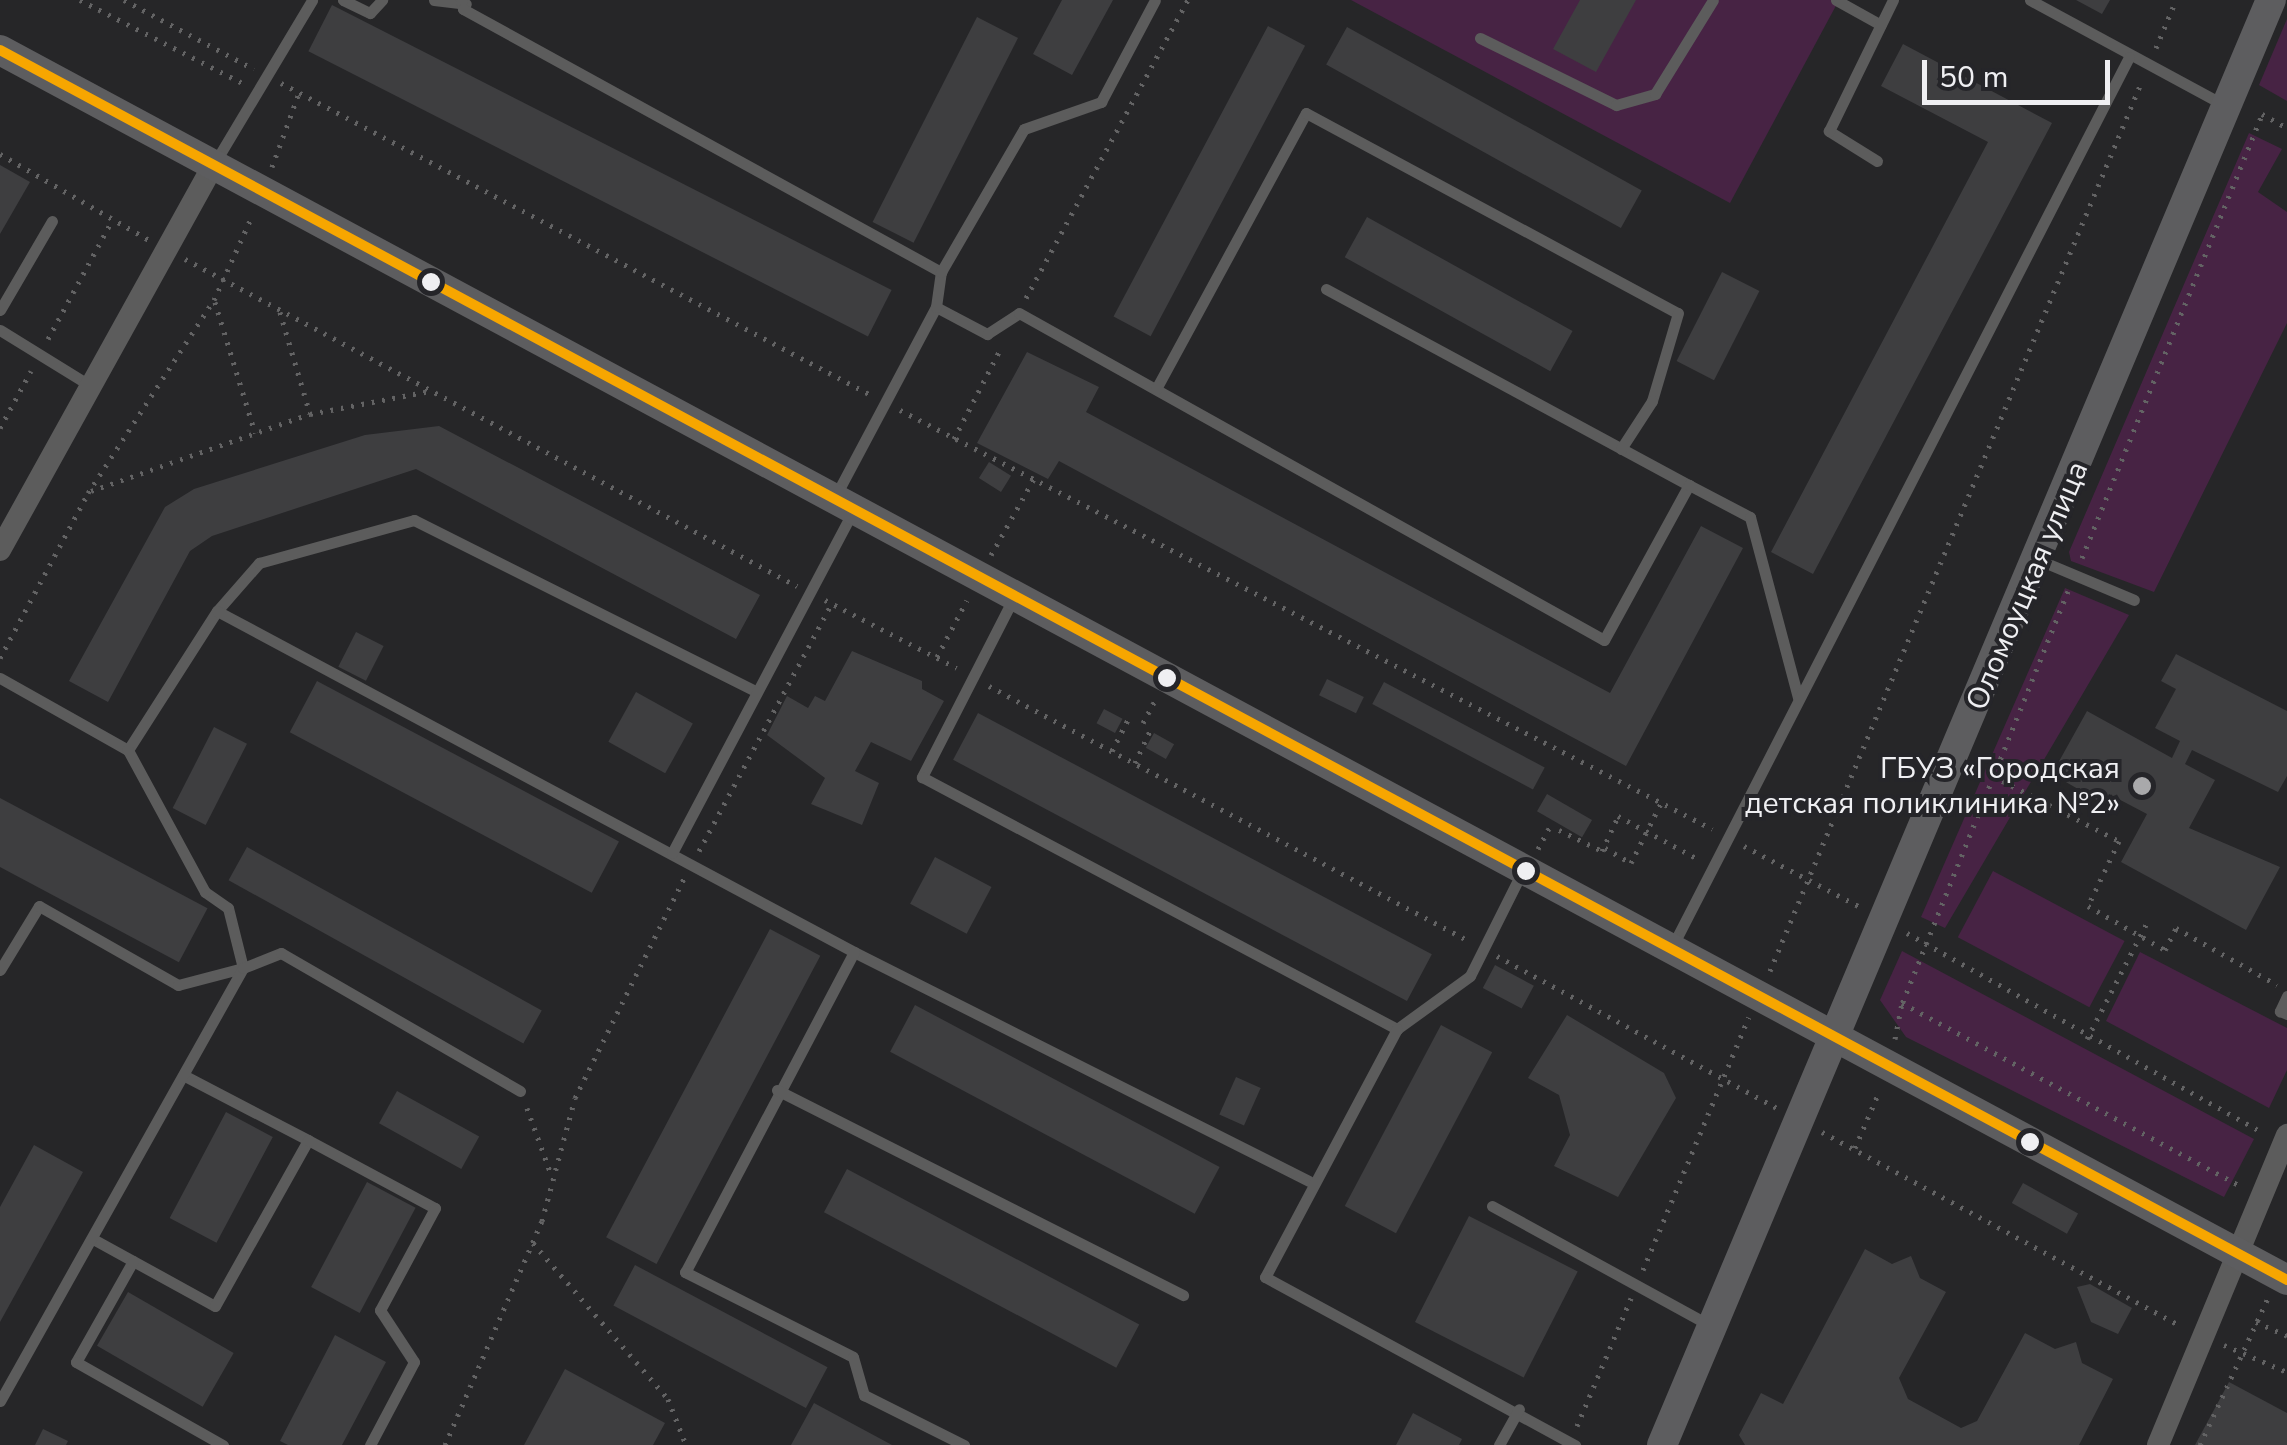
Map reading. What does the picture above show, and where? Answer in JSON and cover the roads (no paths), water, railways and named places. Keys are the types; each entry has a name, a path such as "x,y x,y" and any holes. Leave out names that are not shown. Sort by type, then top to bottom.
{"street":[{"name":"Оломоуцкая улица","path":"1662,1445 1832,1042 1888,922 2270,0"},
{"path":"0,50 1012,602 1523,870 1832,1042 2287,1280"},
{"path":"0,550 212,168"},
{"path":"2158,1445 2285,1139"}],"lane":[{"path":"212,168 270,77 312,0"},
{"path":"343,0 370,13 382,0"},
{"path":"434,0 464,3 941,272"},
{"path":"672,853 808,592 885,402 936,307 941,272 1024,129 1101,102 1155,0"},
{"path":"1480,38 1616,106 1655,94 1713,0"},
{"path":"1836,0 1881,24"},
{"path":"1876,161 1829,132 1893,0"},
{"path":"2030,0 2226,107"},
{"path":"1670,951 2130,57"},
{"path":"1156,389 1306,113 1678,312 1652,401 1621,448"},
{"path":"0,310 52,221"},
{"path":"1326,289 1750,518 1798,698"},
{"path":"936,307 987,334 1019,312 1604,640 1689,486"},
{"path":"0,330 89,385"},
{"path":"128,750 217,610 259,563 414,520 756,691"},
{"path":"2039,560 2134,600"},
{"path":"1012,602 922,778 1398,1029"},
{"path":"217,610 854,952 1310,1181"},
{"path":"0,678 128,750 205,892 228,908 243,968 0,1401"},
{"path":"1523,870 1470,976 1398,1029 1310,1181 1265,1277 1519,1409 1573,1443"},
{"path":"0,970 38,906 178,985 243,968 281,953 520,1091"},
{"path":"854,952 777,1090 686,1272 853,1357 864,1395 964,1445"},
{"path":"2283,991 2280,1011 2287,1014"},
{"path":"185,1076 435,1208 380,1310 414,1362 370,1445"},
{"path":"777,1090 1183,1296"},
{"path":"93,1240 215,1306 308,1140"},
{"path":"1492,1206 1710,1326"},
{"path":"133,1262 76,1362 223,1445"},
{"path":"1500,1445 1519,1409"}],"place":[{"name":"ГБУЗ «Городская детская поликлиника №2»","path":"2142,786"}]}
